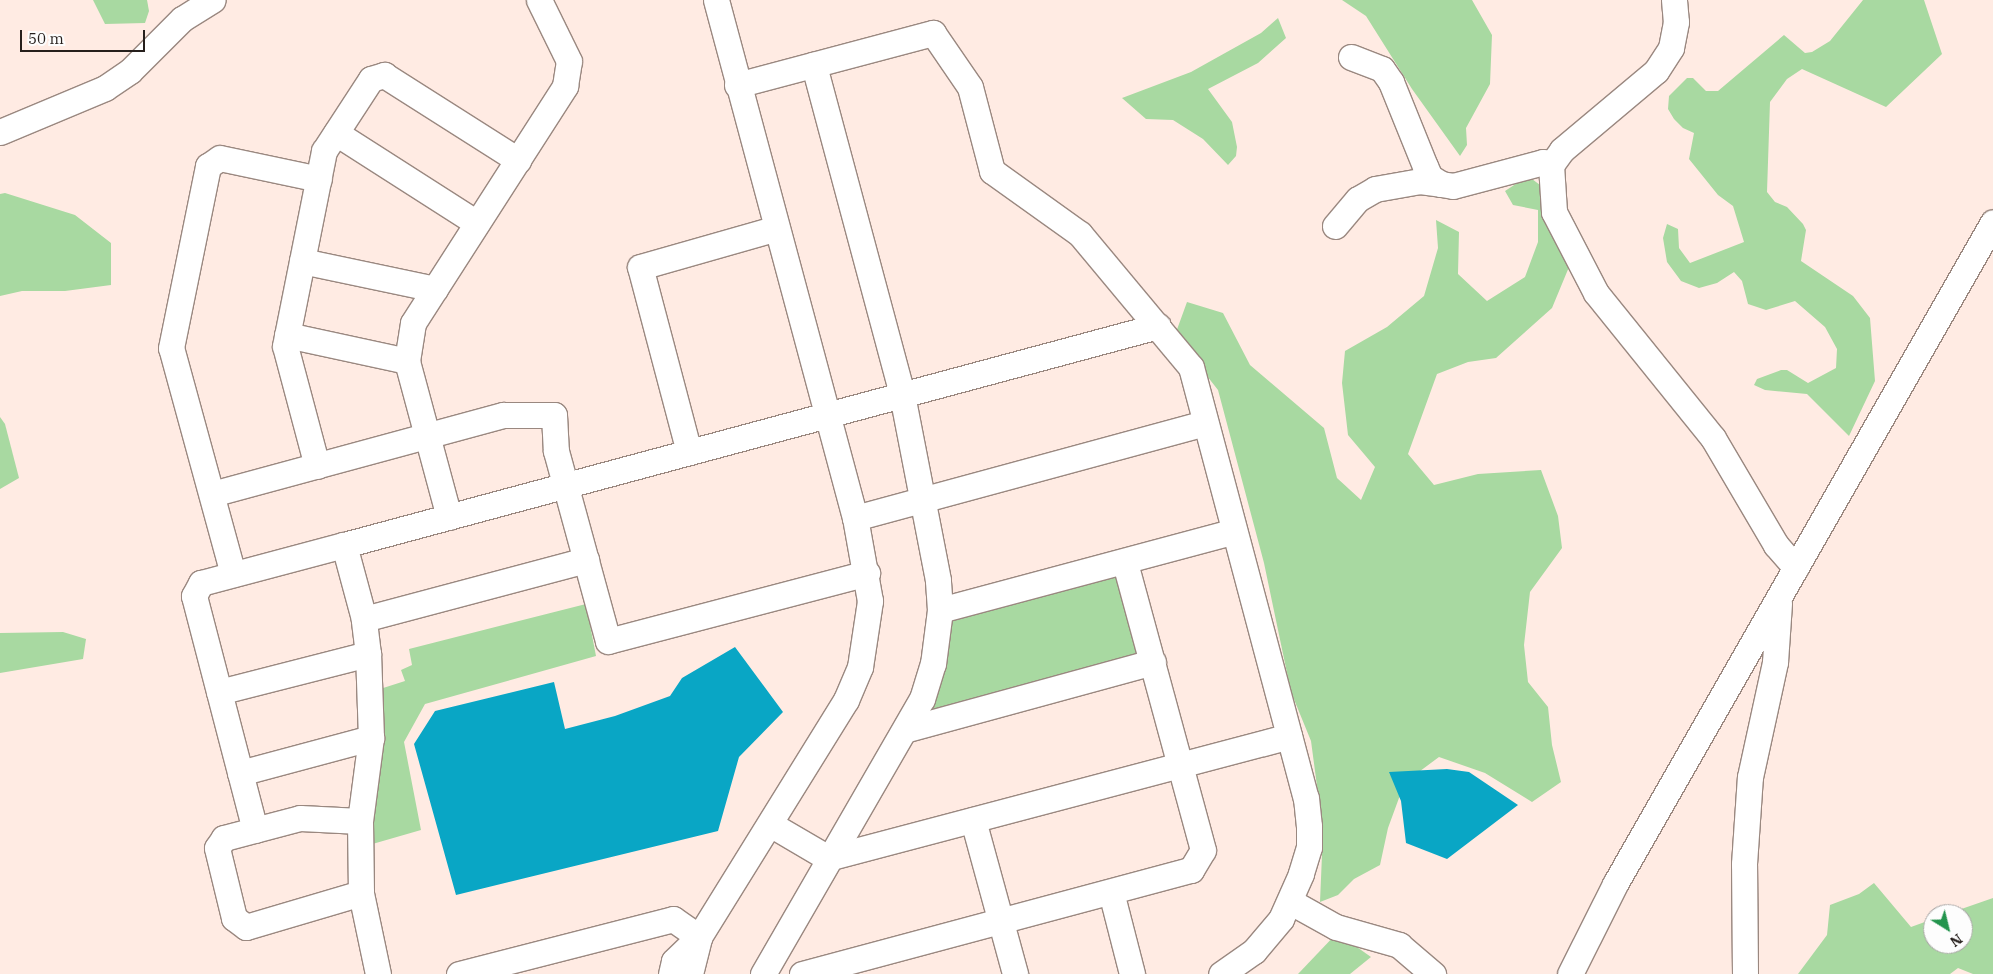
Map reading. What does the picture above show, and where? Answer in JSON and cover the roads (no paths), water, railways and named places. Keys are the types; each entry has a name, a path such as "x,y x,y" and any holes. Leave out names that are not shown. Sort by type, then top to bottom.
{"street":[{"path":"0,132 105,88 130,71 182,19 212,0"},
{"path":"448,516 407,361 413,323 564,86 569,73 566,50 539,0"},
{"path":"671,974 674,961 699,937 846,700 860,667 870,601 867,573 855,518 737,85 716,0"},
{"path":"1674,0 1676,22 1671,48 1656,71 1562,150 1551,165 1554,212 1596,293 1713,438 1776,545 1796,568"},
{"path":"737,85 933,33 970,86 992,171 1080,234 1191,367 1306,798 1309,826 1309,848 1291,902 1254,951 1221,974"},
{"path":"1352,56 1382,69 1391,82 1430,177 1441,184"},
{"path":"763,974 828,858 908,729 922,699 933,664 940,610 938,580 902,394 814,65"},
{"path":"317,466 285,346 324,151 371,78 384,75 518,160"},
{"path":"336,133 477,223"},
{"path":"233,574 171,348 208,166 220,158 319,179"},
{"path":"1335,226 1358,199 1375,189 1420,181 1453,186 1543,162 1551,165"},
{"path":"1570,974 1615,884 1993,222"},
{"path":"688,452 640,267 777,228"},
{"path":"302,261 435,289"},
{"path":"255,830 194,596 201,583 1158,326"},
{"path":"287,335 407,361"},
{"path":"212,494 503,416 554,415 556,451 608,641 867,573"},
{"path":"855,518 921,498 1205,423"},
{"path":"940,610 1125,562 1234,531"},
{"path":"344,545 364,618 368,654 371,738 360,822 361,893 378,974"},
{"path":"364,618 586,560"},
{"path":"802,974 1191,870 1203,850 1181,763 1125,562"},
{"path":"1745,974 1744,864 1750,777 1775,662 1780,596"},
{"path":"219,692 368,654"},
{"path":"908,729 1153,662"},
{"path":"770,824 828,858 1181,763 1289,736"},
{"path":"240,773 371,738"},
{"path":"360,822 300,818 224,838 217,848 234,918 246,927 361,893"},
{"path":"972,820 1016,974"},
{"path":"1111,892 1132,974"},
{"path":"1291,902 1336,927 1399,945 1433,974"},
{"path":"459,974 672,920 699,937"},
{"path":"690,974 699,937"}],"water":[{"path":"735,647 783,712 739,757 718,831 456,895 414,744 435,711 554,682 565,729 615,716 670,696 682,678"},
{"path":"1447,769 1469,772 1518,805 1447,859 1406,843 1401,801 1389,772"}]}
